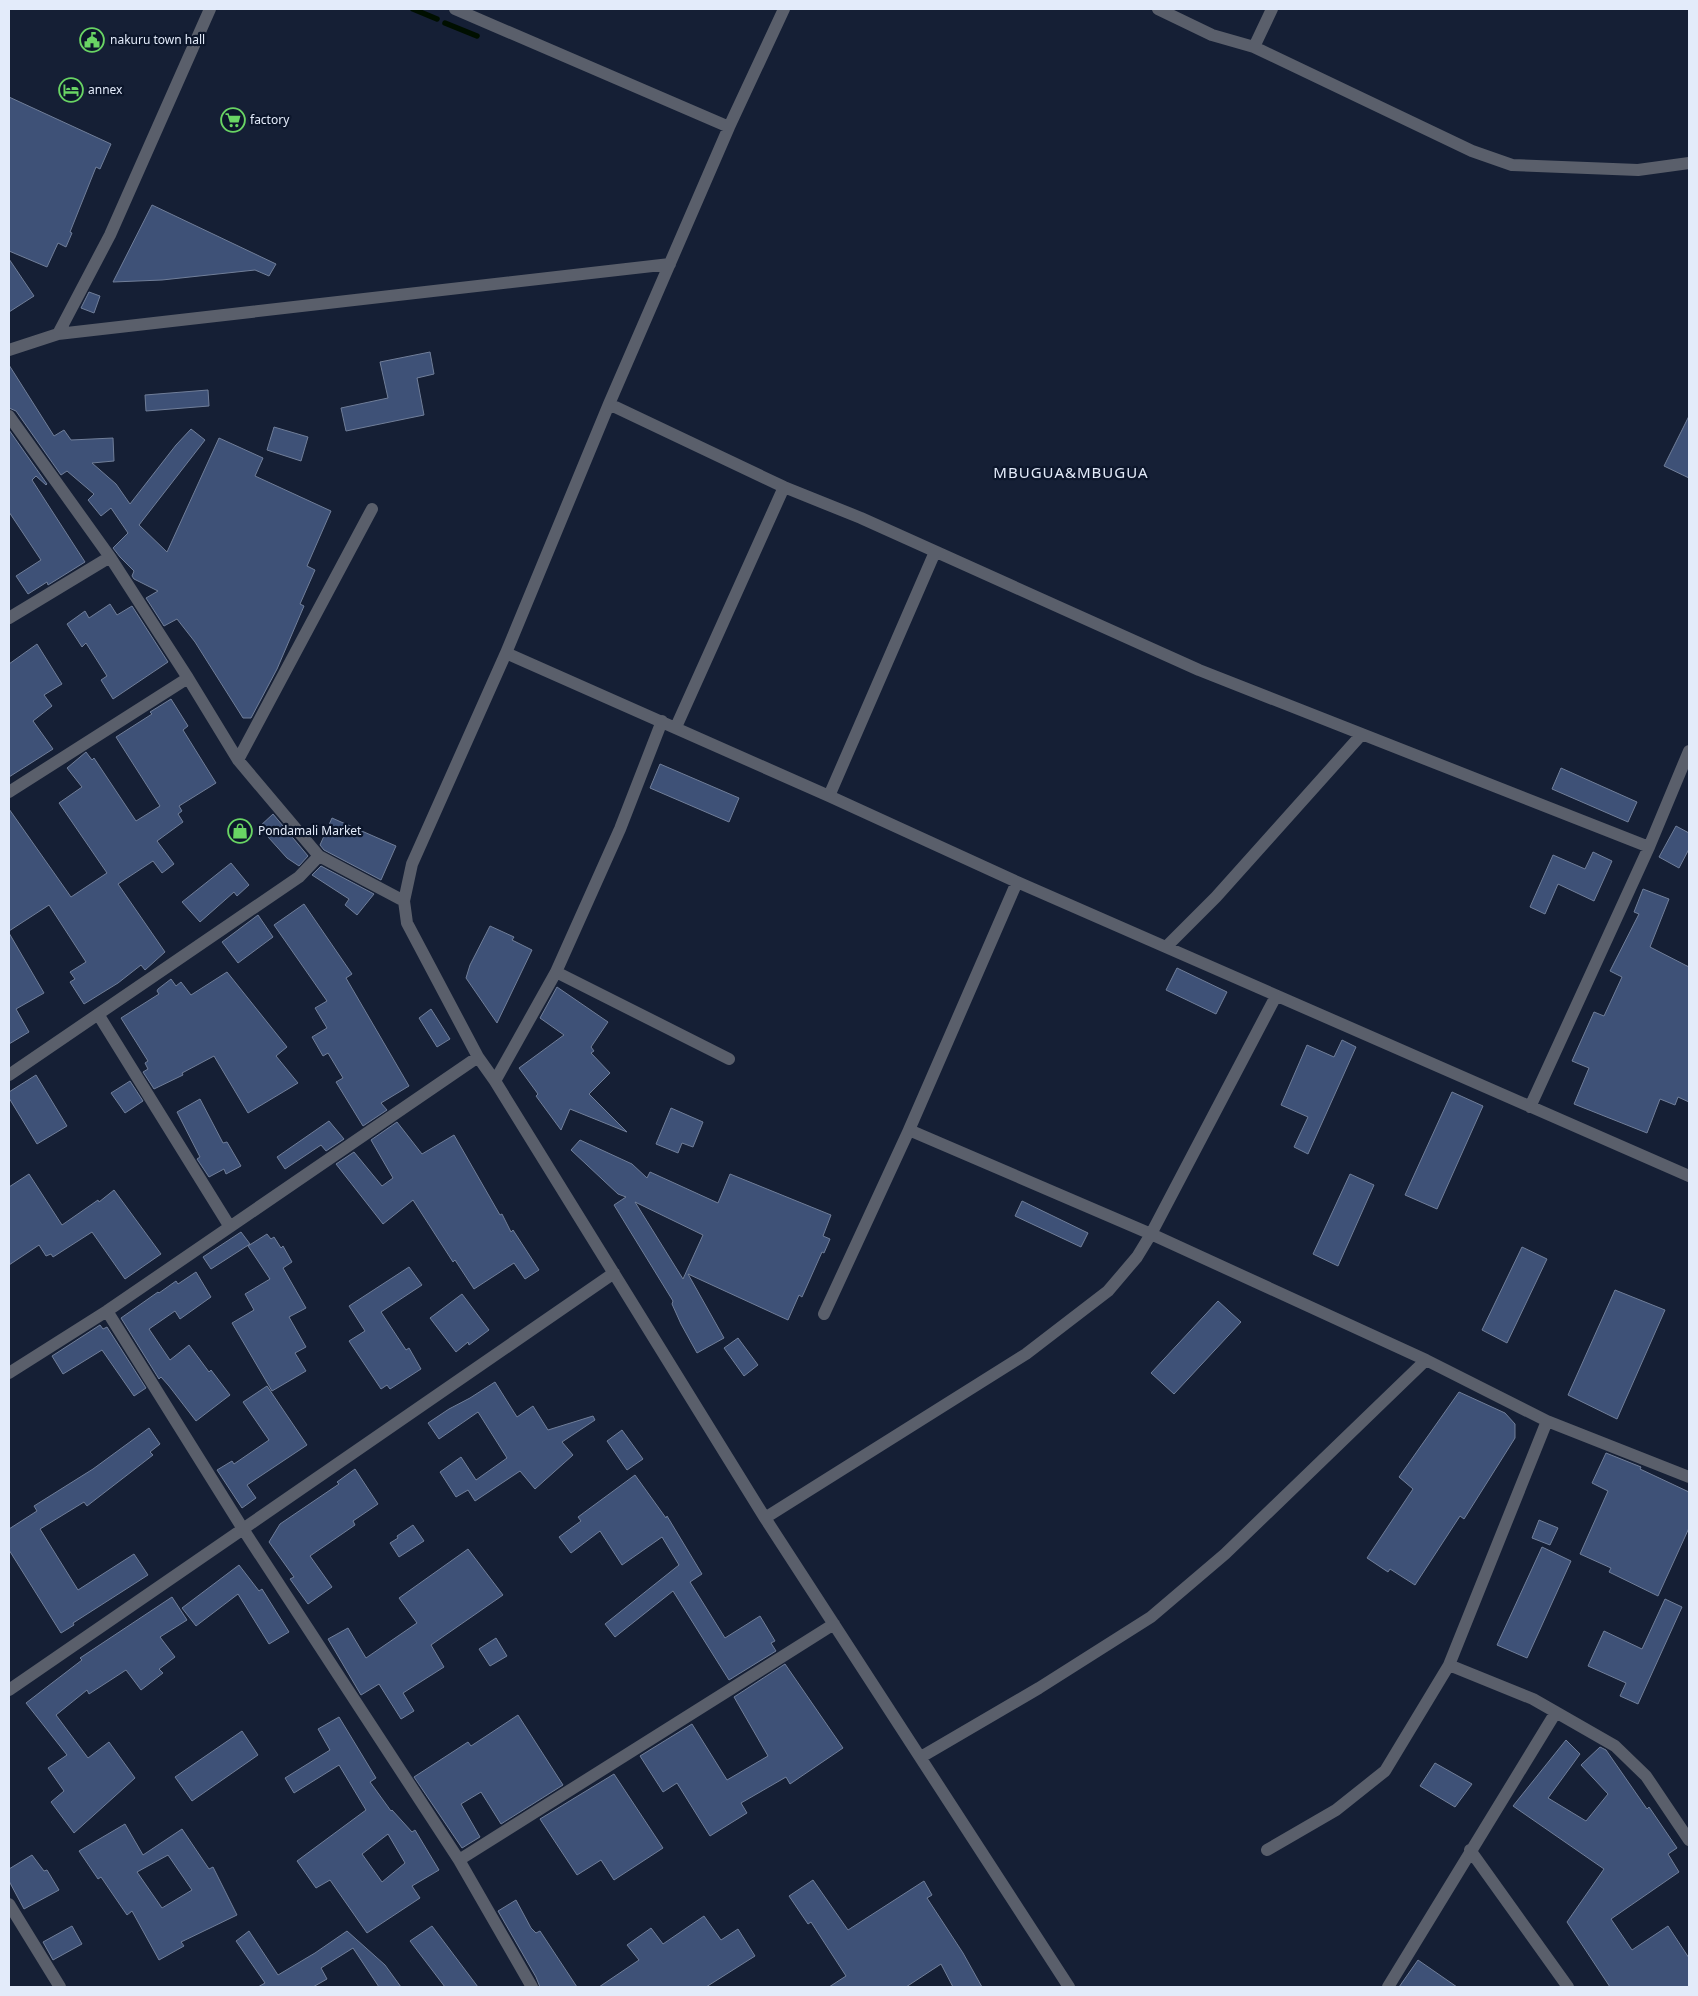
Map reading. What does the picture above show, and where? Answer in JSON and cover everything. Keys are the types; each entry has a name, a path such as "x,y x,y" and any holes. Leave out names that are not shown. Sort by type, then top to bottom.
{"street":[{"path":"58,334 110,235 210,9"},
{"path":"455,9 729,127"},
{"path":"784,9 729,127 609,404 506,653 412,864 404,901 408,923 478,1057 495,1081 765,1518 1069,1987"},
{"path":"1158,9 1212,35 1254,47 1472,151 1512,165 1638,170 1689,163"},
{"path":"1254,47 1272,9"},
{"path":"9,350 58,334 670,264"},
{"path":"609,404 784,487 862,518 1199,670 1649,847"},
{"path":"9,416 110,557 238,760 319,856 404,901"},
{"path":"676,728 784,487"},
{"path":"238,760 372,508"},
{"path":"829,796 935,552"},
{"path":"9,618 110,557"},
{"path":"506,653 829,796 1017,882 1689,1176"},
{"path":"9,792 188,678"},
{"path":"495,1081 556,972 620,829 662,722"},
{"path":"1166,947 1216,897 1362,734"},
{"path":"1530,1107 1649,847 1689,750"},
{"path":"9,1075 299,877 319,856"},
{"path":"824,1314 909,1130 1017,882"},
{"path":"556,972 729,1059"},
{"path":"765,1518 1026,1354 1108,1291 1137,1257 1151,1234 1276,996"},
{"path":"98,1014 230,1227"},
{"path":"9,1373 107,1311 478,1057"},
{"path":"909,1130 1151,1234 1426,1360 1547,1421 1689,1477"},
{"path":"9,1690 614,1274"},
{"path":"107,1311 243,1528 459,1860 532,1987"},
{"path":"921,1757 1039,1688 1151,1617 1224,1554 1426,1360"},
{"path":"1267,1850 1336,1810 1385,1771 1449,1665 1547,1421"},
{"path":"459,1860 834,1624"},
{"path":"1449,1665 1533,1699 1615,1746 1646,1776 1689,1840"},
{"path":"1388,1987 1556,1712"},
{"path":"1470,1850 1568,1987"},
{"path":"9,1904 60,1987"}],"building":[{"path":"9,97 111,144 100,169 96,167 70,232 72,233 66,247 58,243 47,267 9,251"},
{"path":"152,205 276,264 269,276 255,270 162,280 113,282"},
{"path":"9,259 34,296 9,312"},
{"path":"89,292 100,296 94,313 81,308"},
{"path":"430,352 434,374 417,378 424,415 346,431 341,408 388,398 380,362"},
{"path":"9,365 54,436 64,430 71,440 113,438 114,461 92,463 116,484 130,504 176,445 191,429 205,440 139,525 167,552 219,438 263,458 255,476 331,511 307,566 315,570 300,604 304,606 277,669 251,718 243,718 195,642 177,619 164,626 146,598 158,591 134,579 132,576 134,571 113,548 128,533 111,508 101,516 88,500 94,494 67,471 61,475 16,411 9,408"},
{"path":"208,390 209,406 146,411 145,395"},
{"path":"1689,416 1689,478 1664,466"},
{"path":"274,427 308,437 301,461 267,450"},
{"path":"9,430 47,484 36,476 32,480 85,562 48,585 47,582 28,594 16,576 41,560 9,512"},
{"path":"110,604 117,615 132,606 168,662 113,699 101,680 107,676 86,643 82,647 67,624 85,611 89,618"},
{"path":"37,644 62,684 44,695 52,706 33,721 53,749 9,777 9,664"},
{"path":"171,699 188,726 183,730 216,783 179,806 182,811 178,814 183,822 157,841 174,864 162,873 153,861 118,884 165,952 145,970 141,965 118,983 84,1004 70,982 75,979 70,972 86,962 49,905 9,931 9,809 71,897 107,873 59,803 82,787 67,768 86,752 92,760 94,758 136,821 160,806 116,737 152,714 150,712"},
{"path":"660,764 739,798 729,822 650,788"},
{"path":"1561,768 1637,802 1628,822 1552,789"},
{"path":"273,814 308,856 299,866 287,858 259,827"},
{"path":"332,818 396,846 381,880 324,850 320,845"},
{"path":"1676,826 1689,833 1689,849 1679,868 1659,857"},
{"path":"1593,852 1612,861 1594,901 1558,884 1545,914 1530,907 1553,855 1585,869"},
{"path":"231,863 249,885 237,896 234,892 200,922 182,902"},
{"path":"321,866 374,894 357,915 345,905 349,899 312,875"},
{"path":"1643,889 1669,899 1650,947 1689,967 1689,1102 1678,1097 1675,1105 1660,1099 1647,1133 1574,1104 1589,1068 1572,1061 1594,1012 1604,1016 1622,977 1610,971 1639,914 1634,912"},
{"path":"304,904 352,974 346,978 409,1086 381,1103 387,1110 363,1126 336,1082 343,1078 328,1053 323,1056 312,1037 327,1028 315,1008 327,1001 274,925"},
{"path":"258,915 273,937 238,963 222,942"},
{"path":"490,926 514,937 512,940 532,950 497,1023 466,978 470,965"},
{"path":"9,933 44,993 16,1009 29,1032 9,1044"},
{"path":"1177,968 1227,992 1216,1014 1166,990"},
{"path":"227,972 287,1047 276,1056 298,1083 248,1113 214,1056 182,1073 183,1075 154,1089 143,1072 148,1069 145,1063 148,1061 121,1018 159,994 158,989 171,979 176,986 181,982 191,995"},
{"path":"557,987 608,1022 591,1047 594,1051 591,1053 610,1073 589,1094 627,1132 570,1109 561,1130 536,1096 538,1094 519,1068 564,1035 540,1018"},
{"path":"431,1009 450,1039 437,1047 419,1018"},
{"path":"1342,1040 1356,1047 1308,1154 1294,1147 1308,1117 1281,1105 1307,1045 1334,1057"},
{"path":"36,1075 67,1126 37,1144 9,1098 9,1092"},
{"path":"130,1081 143,1101 125,1113 111,1093"},
{"path":"1452,1092 1483,1106 1437,1209 1405,1195"},
{"path":"200,1099 223,1143 227,1142 241,1166 226,1174 224,1169 209,1177 197,1159 200,1157 177,1112"},
{"path":"671,1108 703,1122 693,1147 682,1143 678,1153 656,1144"},
{"path":"329,1121 344,1139 326,1151 321,1145 285,1169 277,1157"},
{"path":"397,1122 422,1154 454,1135 500,1215 502,1214 511,1232 513,1230 539,1270 525,1279 514,1263 474,1289 455,1260 453,1262 413,1200 383,1224 336,1164 354,1152 382,1186 393,1178 371,1140"},
{"path":"580,1140 632,1164 647,1178 650,1172 718,1203 730,1174 831,1215 823,1236 830,1239 824,1253 822,1252 802,1297 799,1295 788,1320 688,1274 724,1338 697,1353 681,1324 672,1304 673,1301 614,1205 626,1197 618,1194 571,1150","holes":["635,1202 703,1235 683,1279"]},
{"path":"29,1174 62,1225 98,1200 99,1202 114,1190 161,1254 125,1279 92,1232 53,1257 51,1254 46,1256 39,1245 9,1265 9,1187"},
{"path":"1350,1174 1374,1185 1338,1266 1313,1254"},
{"path":"1022,1201 1088,1233 1081,1247 1015,1216"},
{"path":"241,1232 250,1244 211,1269 203,1257"},
{"path":"267,1234 271,1239 274,1237 281,1248 283,1246 292,1262 283,1268 306,1308 289,1317 306,1347 295,1353 306,1371 272,1391 232,1323 254,1310 245,1294 270,1279 248,1246"},
{"path":"1522,1247 1547,1259 1507,1343 1482,1330"},
{"path":"409,1267 422,1285 381,1312 406,1350 409,1348 421,1369 390,1389 387,1385 381,1389 349,1341 365,1331 349,1306"},
{"path":"196,1272 211,1297 180,1319 175,1311 149,1329 170,1360 189,1345 209,1372 211,1370 230,1395 196,1421 169,1386 161,1377 159,1379 121,1318 158,1292 176,1281 178,1284"},
{"path":"1615,1290 1665,1310 1617,1419 1568,1395"},
{"path":"462,1294 489,1330 469,1345 468,1342 456,1352 430,1318"},
{"path":"1218,1301 1241,1322 1174,1394 1151,1373"},
{"path":"100,1325 103,1329 107,1327 146,1388 134,1396 102,1350 63,1374 52,1356"},
{"path":"738,1338 758,1365 744,1376 724,1348"},
{"path":"495,1382 517,1417 533,1406 548,1430 593,1416 595,1420 562,1442 573,1455 535,1489 520,1471 475,1501 468,1490 456,1497 440,1472 461,1457 476,1480 507,1458 478,1412 439,1439 428,1423"},
{"path":"267,1386 307,1445 247,1485 256,1498 242,1508 217,1470 232,1461 234,1464 269,1440 243,1402"},
{"path":"1459,1392 1505,1413 1515,1424 1515,1438 1464,1519 1460,1516 1415,1585 1390,1569 1388,1572 1367,1558 1413,1489 1399,1477"},
{"path":"149,1428 160,1444 150,1452 153,1455 87,1506 84,1502 40,1529 78,1590 134,1554 148,1575 73,1623 74,1625 61,1633 9,1550 9,1529 37,1511 34,1506 93,1469"},
{"path":"622,1430 643,1459 627,1470 607,1441"},
{"path":"1606,1453 1641,1467 1640,1469 1689,1492 1689,1528 1658,1596 1609,1572 1611,1568 1580,1554 1608,1491 1592,1483"},
{"path":"355,1469 378,1504 353,1521 355,1525 310,1556 332,1587 308,1604 290,1579 294,1577 269,1542 280,1524 339,1484 337,1482"},
{"path":"635,1475 666,1518 667,1516 702,1574 690,1582 725,1638 760,1616 775,1641 771,1643 776,1651 729,1680 673,1591 615,1637 605,1624 679,1565 662,1537 622,1565 600,1531 571,1553 559,1537 581,1521 578,1517"},
{"path":"1539,1520 1558,1528 1550,1545 1532,1538"},
{"path":"413,1525 424,1541 399,1557 390,1543"},
{"path":"1542,1547 1571,1561 1527,1658 1497,1645"},
{"path":"468,1549 503,1595 431,1645 444,1667 403,1693 414,1711 401,1719 379,1684 361,1695 328,1639 348,1628 366,1658 417,1623 399,1598"},
{"path":"239,1565 259,1591 262,1589 289,1632 269,1644 238,1594 196,1626 182,1608"},
{"path":"172,1597 187,1620 160,1637 175,1657 159,1669 163,1673 141,1690 126,1670 89,1694 87,1690 56,1715 88,1758 109,1742 135,1778 74,1833 51,1802 64,1791 48,1768 67,1755 26,1703 82,1660 80,1658"},
{"path":"1665,1599 1682,1607 1638,1704 1620,1696 1626,1683 1588,1666 1604,1631 1642,1649"},
{"path":"496,1638 507,1656 490,1666 479,1649"},
{"path":"785,1664 843,1748 790,1784 786,1777 741,1803 747,1813 710,1836 677,1783 663,1792 640,1756 692,1724 727,1780 768,1756 734,1697"},
{"path":"518,1715 563,1785 501,1824 481,1792 461,1804 480,1837 462,1848 414,1777 468,1742 471,1746"},
{"path":"339,1717 376,1778 370,1782 391,1811 412,1832 415,1830 439,1870 412,1886 420,1898 367,1933 330,1880 316,1888 297,1861 366,1810 339,1765 294,1793 285,1778 330,1750 318,1729","holes":["388,1834 405,1863 382,1882 362,1854"]},
{"path":"242,1731 258,1755 192,1801 175,1777"},
{"path":"1566,1740 1580,1754 1548,1798 1586,1821 1608,1794 1581,1765 1600,1747 1606,1750 1677,1848 1668,1854 1679,1872 1611,1919 1632,1950 1668,1926 1689,1958 1689,1987 1610,1987 1567,1922 1604,1869 1513,1806"},
{"path":"1435,1763 1472,1784 1455,1807 1420,1786"},
{"path":"614,1774 663,1848 614,1880 601,1860 577,1875 540,1819"},
{"path":"125,1824 143,1855 182,1829 209,1869 213,1867 237,1915 181,1942 184,1946 159,1960 132,1911 127,1915 101,1877 98,1879 79,1851","holes":["168,1855 192,1890 162,1908 137,1872"]},
{"path":"32,1855 44,1871 47,1870 59,1890 24,1909 9,1881 9,1869"},
{"path":"813,1880 848,1930 924,1881 932,1895 927,1898 963,1953 982,1987 953,1987 941,1964 906,1987 829,1987 846,1976 811,1922 808,1924 789,1896"},
{"path":"516,1900 531,1928 536,1933 540,1931 577,1987 540,1987 498,1911"},
{"path":"704,1916 721,1940 738,1929 755,1956 706,1987 599,1987 639,1960 627,1945 651,1928 663,1944"},
{"path":"72,1926 82,1944 53,1960 43,1942"},
{"path":"432,1926 478,1987 445,1987 410,1941"},
{"path":"249,1931 278,1975 347,1931 385,1965 401,1987 379,1987 353,1948 321,1968 327,1979 313,1987 258,1987 265,1983 236,1941"},
{"path":"1418,1960 1457,1987 1399,1987"}],"waterway":[{"path":"413,9 437,19"},
{"path":"445,23 477,36"}],"place":[{"name":"nakuru town hall","path":"92,40"},
{"name":"annex","path":"71,90"},
{"name":"factory","path":"233,120"},
{"name":"Pondamali Market","path":"240,831"}],"district":[{"name":"MBUGUA&MBUGUA","path":"1071,473"}]}
